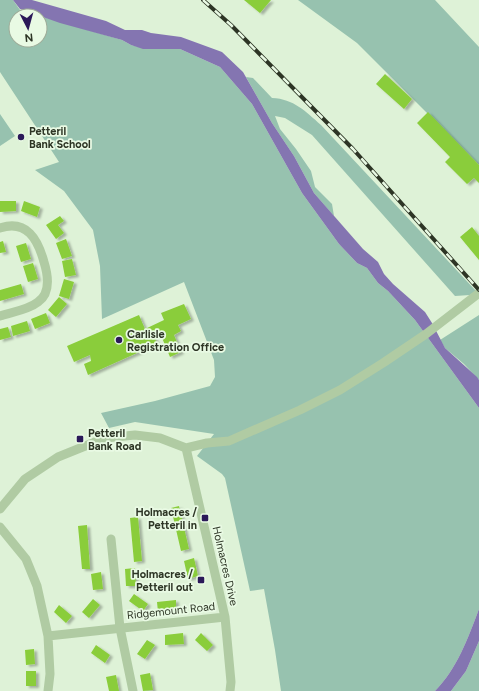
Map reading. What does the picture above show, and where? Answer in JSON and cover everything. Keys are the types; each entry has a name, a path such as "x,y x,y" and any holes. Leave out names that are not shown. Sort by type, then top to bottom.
{"street":[{"path":"0,228 6,226 22,228 31,234 40,247 48,274 48,284 45,293 39,302 0,316"},
{"path":"0,509 25,479 58,457 105,438 135,435 154,437 186,448 207,443 229,441 300,410 340,390 383,363 426,334 479,293"},
{"name":"Holmacres Drive","path":"186,448 225,617 231,682 230,691"},
{"path":"0,527 26,559 37,586 48,636 50,674 48,691"},
{"name":"Ridgemount Road","path":"111,539 120,628 133,691"},
{"name":"Ridgemount Road","path":"48,636 225,617"}],"green space":[{"path":"0,0 13,0 19,8 8,8 8,48 48,48 48,18 122,40 131,45 143,48 180,49 220,67 252,104 302,193 339,244 357,263 367,268 378,283 388,291 415,320 479,408 479,609 456,663 435,691 281,691 264,589 250,591 225,478 222,474 197,456 214,434 135,422 109,428 101,413 155,401 210,386 215,377 214,360 184,282 102,319 100,266 93,230 64,191 35,170 59,162 0,72"},
{"path":"298,0 435,0 479,47 479,165 357,43"},
{"path":"246,77 253,78 272,98 293,103 321,125 476,291 470,295 455,296 312,135 285,118 275,116 280,129 311,171 315,187 332,204 334,216 314,193 294,156 272,123"},
{"path":"0,114 15,136 0,146"},
{"path":"479,315 479,380 464,364 445,348 440,340"},
{"path":"479,641 479,691 451,691 466,671"}],"shaded area":[{"path":"13,0 32,0 106,21 125,30 142,30 151,33 181,37 222,52 243,72 272,123 294,156 314,193 363,249 378,262 384,274 393,284 425,312 445,348 477,377 479,380 479,408 415,320 388,291 378,283 367,268 357,263 339,244 302,193 252,104 220,67 180,49 143,49 122,40 60,23 48,19 48,8 19,8"},
{"path":"479,609 479,641 466,671 451,691 435,691 456,663"}],"building":[{"path":"244,0 271,0 260,13"},
{"path":"385,74 412,99 404,109 376,84"},
{"path":"428,112 479,165 479,183 474,178 467,184 445,162 450,157 417,123"},
{"path":"0,201 16,201 16,211 0,212"},
{"path":"24,201 40,207 37,217 21,211"},
{"path":"60,216 64,221 58,225 64,233 56,239 46,225"},
{"path":"472,227 479,236 479,260 460,237"},
{"path":"66,239 72,256 62,259 56,243"},
{"path":"3,241 6,252 0,253 0,242"},
{"path":"26,243 31,259 21,262 16,246"},
{"path":"72,259 76,275 65,277 62,261"},
{"path":"33,263 38,279 28,282 23,266"},
{"path":"64,279 74,282 69,299 59,296"},
{"path":"21,284 24,294 0,301 0,290"},
{"path":"59,297 67,304 56,317 48,310"},
{"name":"Carlisle Registration Office","path":"184,304 191,319 178,325 181,331 174,335 181,352 170,357 160,333 154,336 157,344 88,375 84,364 91,361 90,355 74,362 67,346 139,315 145,329 164,320 161,313"},
{"path":"46,313 50,323 35,329 31,319"},
{"path":"27,321 30,331 13,336 11,326"},
{"path":"8,327 11,337 0,340 0,329"},
{"path":"179,506 189,549 181,551 171,508"},
{"path":"138,517 142,561 134,562 130,518"},
{"path":"87,525 90,569 82,569 78,526"},
{"path":"194,558 198,576 188,579 184,561"},
{"path":"135,568 136,586 126,586 125,569"},
{"path":"101,572 103,589 93,590 91,574"},
{"path":"134,594 148,604 143,611 129,601"},
{"path":"93,599 100,605 89,618 82,612"},
{"path":"176,600 176,611 158,612 157,602"},
{"path":"59,605 72,616 66,623 54,612"},
{"path":"183,633 184,644 165,645 165,635"},
{"path":"201,633 213,645 207,651 195,640"},
{"path":"147,640 155,645 145,659 137,654"},
{"path":"96,645 110,655 105,663 91,653"},
{"path":"34,649 35,664 26,665 25,650"},
{"path":"26,671 36,671 36,686 26,686"},
{"path":"150,673 153,690 143,691 140,675"},
{"path":"116,675 119,691 109,691 106,677"}],"railway":[{"path":"203,0 231,25 353,149 479,290"}],"place":[{"name":"Petteril Bank School","path":"21,137"},
{"name":"Carlisle Registration Office","path":"119,340"},
{"name":"Petteril Bank Road","path":"80,439"},
{"name":"Holmacres / Petteril in","path":"205,518"},
{"name":"Holmacres / Petteril out","path":"201,580"}]}
